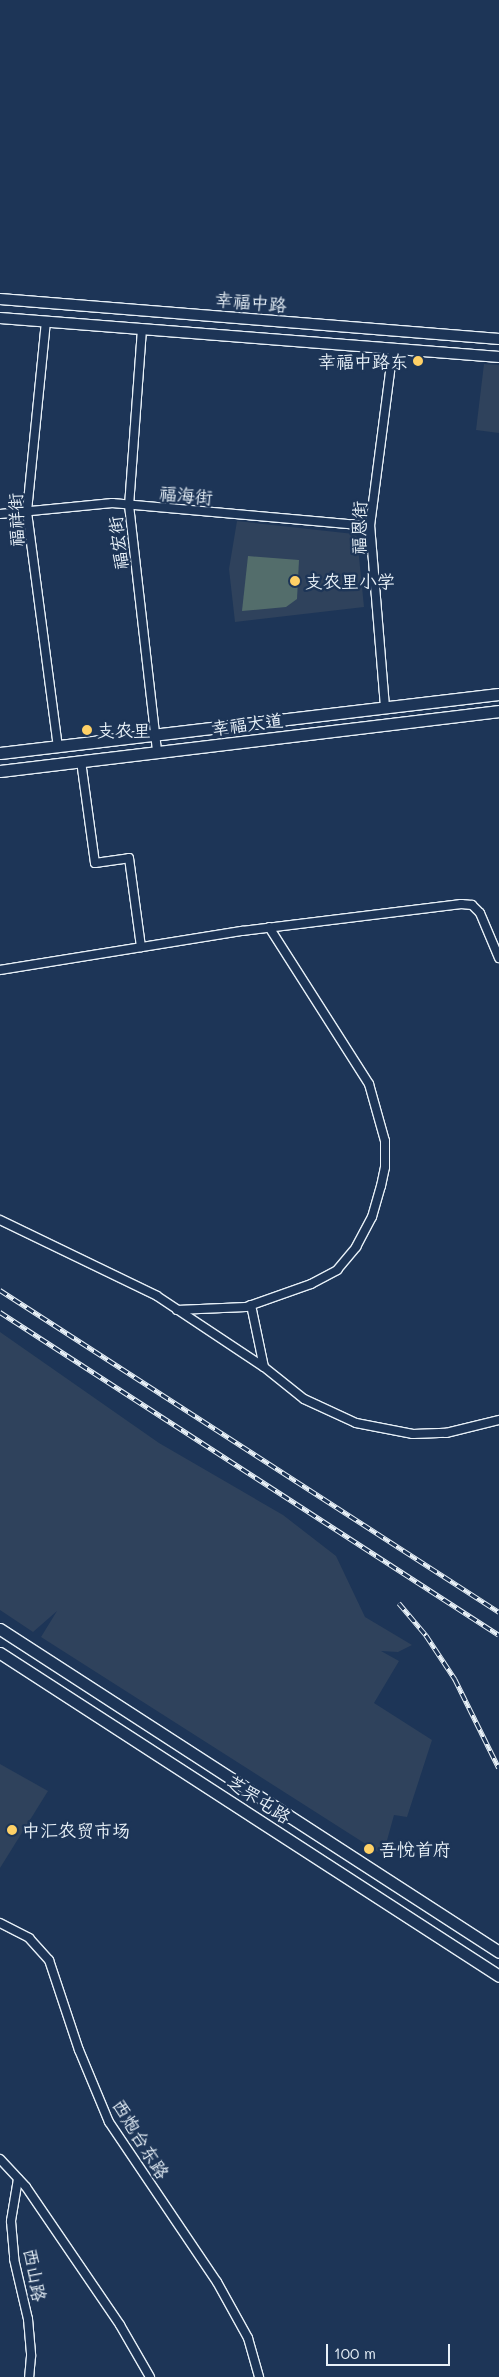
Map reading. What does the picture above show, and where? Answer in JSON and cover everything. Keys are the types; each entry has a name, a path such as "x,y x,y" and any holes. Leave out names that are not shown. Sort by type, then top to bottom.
{"main road":[{"name":"幸福大道","path":"0,753 499,694"},
{"name":"幸福大道","path":"0,771 499,711"},
{"name":"芝罘屯路","path":"0,1629 499,1952"},
{"name":"芝罘屯路","path":"0,1653 499,1976"}],"street":[{"name":"幸福中路","path":"0,298 499,339"},
{"name":"幸福中路","path":"0,318 499,358"},
{"name":"福祥街","path":"46,321 27,512 58,746"},
{"name":"福宏街","path":"142,329 129,505 157,752"},
{"name":"福恩街","path":"386,707 370,526 393,349"},
{"name":"福海街","path":"0,514 112,503 370,526"},
{"path":"81,761 95,863 129,858 141,947"},
{"path":"0,970 269,927 472,905 480,913 499,958"},
{"path":"177,1310 251,1305 311,1284 337,1270 356,1247 372,1217 385,1166 383,1124 369,1084 269,927"},
{"path":"0,1220 157,1296 264,1368 304,1399 342,1418 381,1430 413,1434 446,1433 499,1420"},
{"path":"251,1305 264,1368"},
{"name":"西炮台东路","path":"0,1923 29,1938 49,1960 79,2050 109,2122 217,2282 248,2338 259,2377"},
{"path":"0,2159 18,2179 120,2325 150,2377"},
{"name":"西山路","path":"18,2179 12,2221 14,2259 28,2318 31,2356 28,2377"}],"shaded area":[{"path":"484,364 499,365 499,433 476,430"},
{"name":"支农里小学","path":"237,521 354,534 357,537 364,607 235,622 229,569"},
{"path":"0,1332 159,1443 283,1515 336,1556 365,1617 412,1645 398,1652 381,1651 399,1661 374,1703 432,1740 407,1817 394,1815 383,1855 41,1637 57,1611 33,1632 0,1610"},
{"name":"中汇农贸市场","path":"0,1764 48,1791 0,1868"}],"green space":[{"path":"248,556 299,560 297,599 286,607 242,611"}],"railway":[{"path":"0,1290 499,1612"},
{"path":"0,1312 499,1635"},
{"path":"399,1603 426,1635 455,1679 499,1768"}],"place":[{"name":"幸福中路东","path":"418,361"},
{"name":"支农里小学","path":"295,581"},
{"name":"支农里","path":"87,730"},
{"name":"中汇农贸市场","path":"12,1830"},
{"name":"吾悦首府","path":"369,1849"}]}
